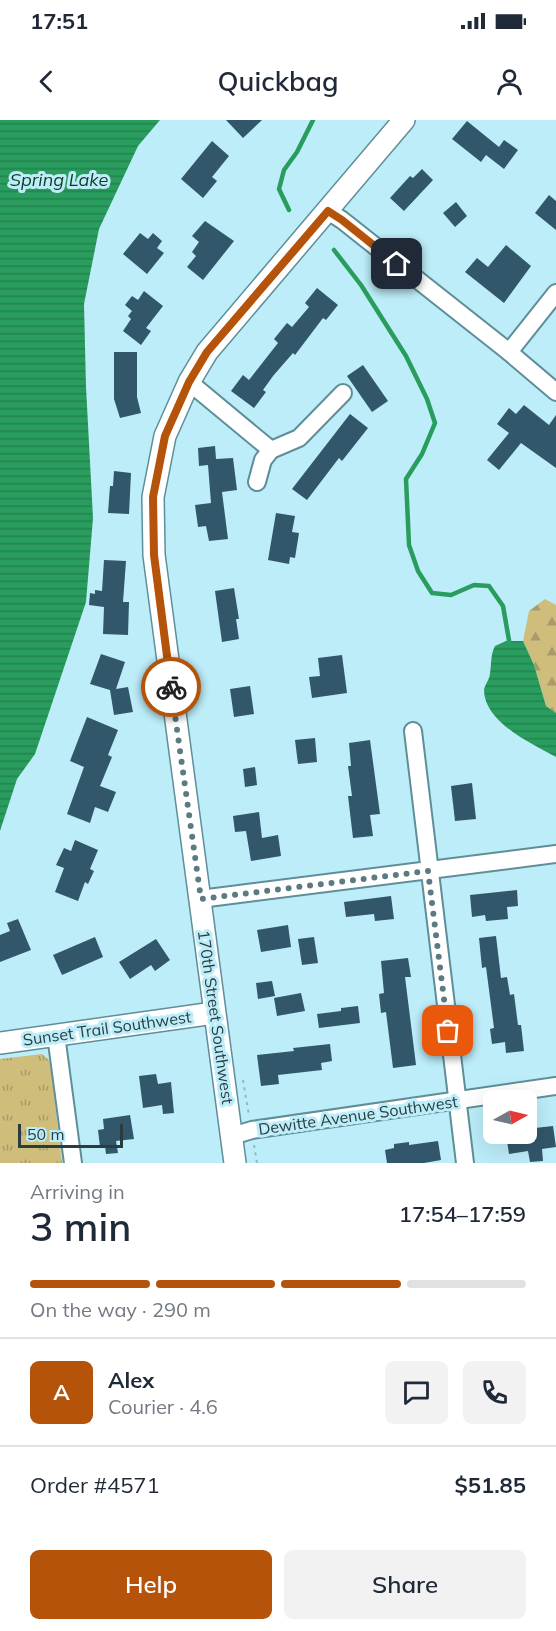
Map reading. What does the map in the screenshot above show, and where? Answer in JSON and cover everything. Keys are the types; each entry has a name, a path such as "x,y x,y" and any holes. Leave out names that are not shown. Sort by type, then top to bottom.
{"street":[{"name":"170th Street Southwest","path":"235,1163 154,555 153,497 165,436 189,382 207,352 405,120"},
{"path":"328,211 509,352 556,392"},
{"path":"509,352 556,293"},
{"path":"189,382 271,450"},
{"path":"257,482 263,460 271,450 299,438 343,393"},
{"path":"413,731 428,871 465,1163"},
{"path":"201,899 556,854"},
{"name":"Sunset Trail Southwest","path":"0,1042 214,1014"},
{"path":"56,1035 73,1163"},
{"name":"Dewitte Avenue Southwest","path":"232,1136 252,1130 556,1086"}],"path":[{"path":"242,1072 257,1163"}],"green space":[{"path":"545,599 556,605 556,713 546,706 534,665 523,641 529,611"},
{"path":"42,1054 49,1060 51,1069 62,1163 0,1163 0,1059"}],"water":[{"name":"Spring Lake","path":"0,120 160,120 138,146 99,229 84,304 93,518 86,602 35,754 17,779 0,831"},
{"path":"506,641 523,641 534,665 546,706 556,713 556,757 511,731 500,722 486,702 484,690 490,675 493,650 495,646"}],"building":[{"path":"226,120 262,120 243,138"},
{"path":"467,121 499,147 504,140 518,150 504,169 486,155 481,162 452,139"},
{"path":"212,141 229,156 212,177 217,181 203,198 181,179"},
{"path":"422,169 433,180 404,211 390,198 410,176 413,178"},
{"path":"549,195 556,201 556,230 535,213"},
{"path":"456,202 467,216 455,227 443,213"},
{"path":"205,221 234,241 203,280 187,267 196,256 192,252 199,242 192,236"},
{"path":"140,233 148,239 153,233 162,241 157,248 164,253 147,274 123,254"},
{"path":"506,245 531,266 504,303 465,272 477,258 488,267"},
{"path":"317,288 338,305 326,320 323,318 295,355 293,353 273,376 263,390 266,392 254,408 231,391 243,375 249,380 278,343 274,339 287,323 292,327 309,307 305,303"},
{"path":"144,291 163,306 146,328 151,331 141,345 123,331 131,319 128,316 132,311 125,305 132,296 138,300"},
{"path":"114,352 137,352 137,397 141,413 120,418 114,399"},
{"path":"363,365 388,401 372,412 347,376"},
{"path":"524,405 549,425 556,415 556,468 521,443 499,470 487,460 509,433 497,424 509,408 516,414"},
{"path":"350,414 368,428 342,461 339,458 307,500 292,489"},
{"path":"215,446 216,459 233,458 237,490 222,492 228,539 209,541 206,526 198,527 195,505 211,503 208,465 199,466 198,448"},
{"path":"114,471 131,473 129,514 108,513 110,486 113,486"},
{"path":"276,513 295,516 292,532 299,533 295,558 290,557 289,564 268,560"},
{"path":"104,560 126,561 123,602 129,602 128,635 103,634 104,607 89,605 90,593 95,594 95,590 102,591"},
{"path":"234,588 239,619 236,619 239,639 222,642 215,591"},
{"path":"101,654 125,662 116,689 128,687 133,712 114,715 110,690 90,684"},
{"path":"342,655 347,693 312,698 309,677 320,676 318,658"},
{"path":"250,686 254,714 234,717 230,689"},
{"path":"87,717 118,730 108,755 112,757 100,786 116,792 108,812 95,807 90,823 67,814 84,767 70,761"},
{"path":"315,738 317,762 298,764 295,740"},
{"path":"370,740 380,814 370,815 373,836 353,838 348,796 352,796 348,766 351,766 349,743"},
{"path":"255,767 257,785 245,787 243,769"},
{"path":"472,783 476,819 455,821 451,786"},
{"path":"259,812 262,838 278,835 281,856 251,861 246,831 235,832 233,816"},
{"path":"75,840 98,850 90,869 94,871 88,884 85,882 78,901 55,892 64,868 56,865 64,848 71,851"},
{"path":"517,890 518,906 507,907 508,919 486,921 485,915 472,917 470,895"},
{"path":"391,896 394,919 375,921 374,914 346,917 344,902"},
{"path":"18,919 31,950 0,962 0,935 10,931 7,923"},
{"path":"288,925 291,947 261,952 257,930"},
{"path":"496,936 501,978 507,977 510,995 514,994 524,1051 506,1053 505,1042 492,1044 490,1029 494,1028 486,967 482,968 479,938"},
{"path":"95,937 103,957 62,975 53,955"},
{"path":"314,937 318,963 302,965 298,939"},
{"path":"156,939 170,960 155,971 151,965 130,979 119,962"},
{"path":"408,958 411,977 405,977 416,1065 393,1068 386,1012 381,1013 379,994 384,993 381,961"},
{"path":"272,981 275,996 258,999 256,983"},
{"path":"301,993 305,1011 277,1016 274,998"},
{"path":"358,1006 360,1023 319,1028 317,1014"},
{"path":"330,1044 332,1061 321,1063 322,1070 278,1075 279,1084 261,1086 257,1055"},
{"path":"156,1074 158,1084 171,1082 174,1113 163,1114 162,1105 143,1108 139,1076"},
{"path":"130,1115 134,1139 116,1141 118,1153 106,1154 105,1146 100,1147 98,1130 104,1129 103,1119"},
{"path":"553,1126 556,1147 542,1149 543,1161 530,1162 528,1151 509,1154 508,1144 537,1144 537,1128"},
{"path":"438,1141 441,1160 424,1163 387,1163 385,1150 394,1148 394,1144 409,1142 409,1145"}],"waterway":[{"path":"289,210 279,189 284,170 297,152 313,120"},
{"path":"334,250 361,285 406,356 427,399 435,423 422,454 406,479 409,545 418,571 432,593 451,595 474,585 489,586 503,606 510,646"}],"way so far":[{"path":"171,687 201,899 428,871 448,1031"}],"route":[{"path":"171,687 154,555 153,497 165,436 189,382 207,352 328,211 397,264"}]}
